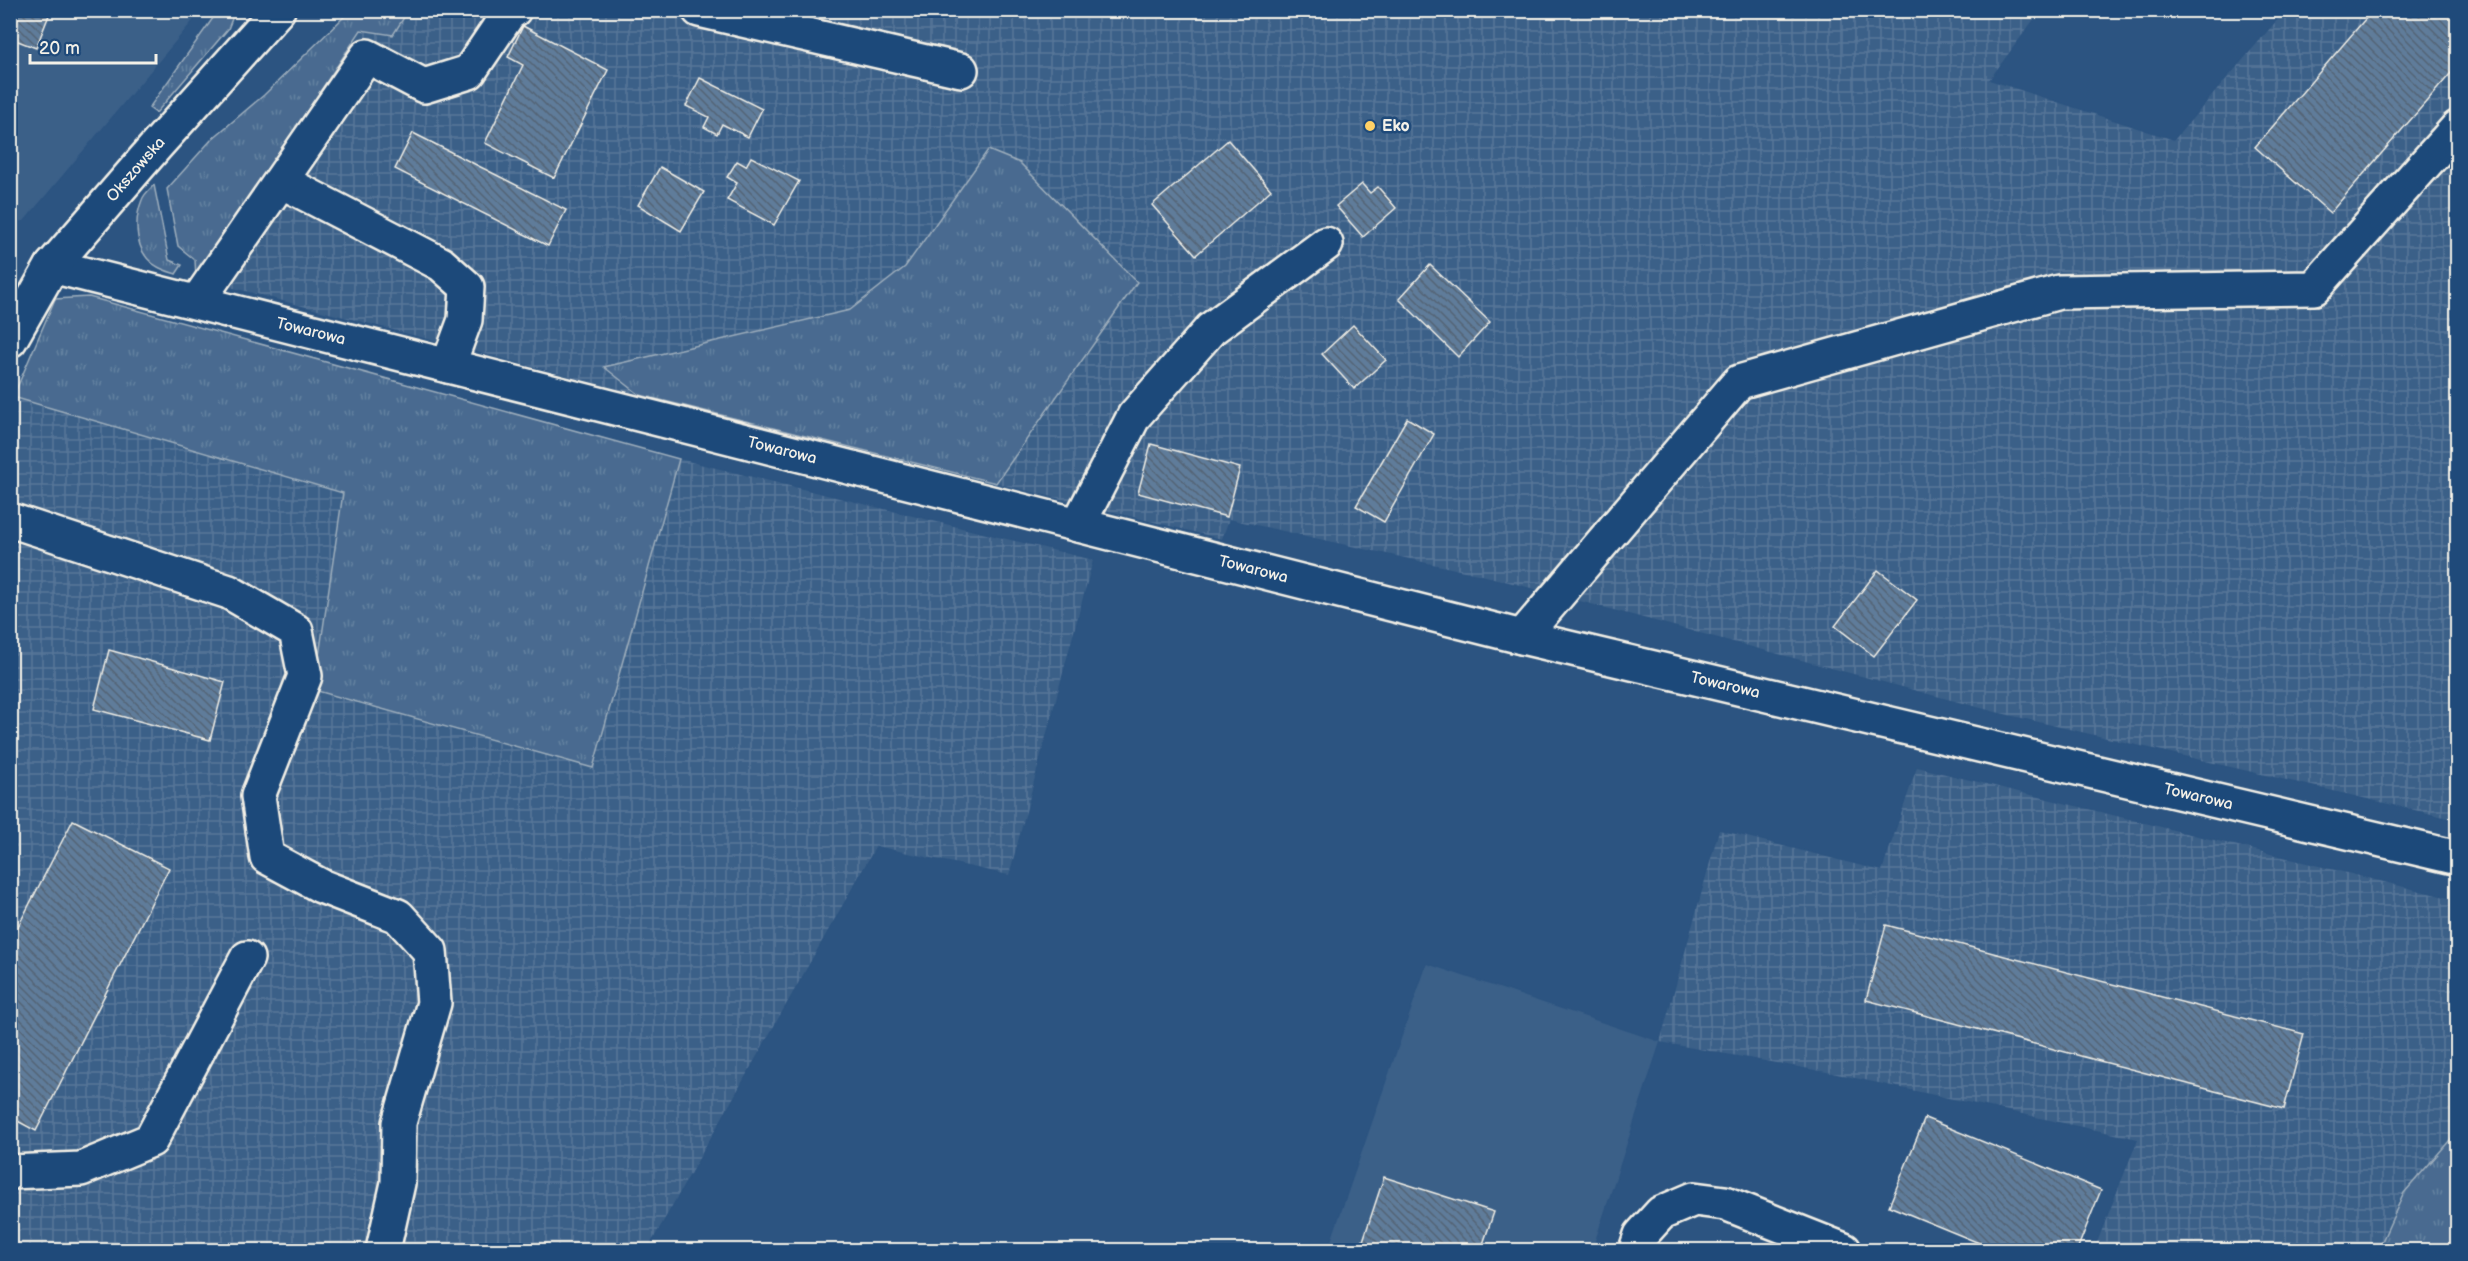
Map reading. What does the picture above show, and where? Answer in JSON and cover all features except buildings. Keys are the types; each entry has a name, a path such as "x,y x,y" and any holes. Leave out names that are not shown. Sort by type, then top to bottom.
{"street":[{"name":"Okszowska","path":"10,340 52,266 156,146 279,10"},
{"path":"197,302 367,57 424,86 469,72 509,13 514,10"},
{"path":"699,10 961,69"},
{"path":"1522,637 1739,382 2059,292 2314,288 2457,127"},
{"path":"281,181 441,264 467,287 465,320 448,366"},
{"path":"1078,525 1134,416 1211,329 1326,243"},
{"name":"Towarowa","path":"52,266 1522,637 2457,858"},
{"path":"10,520 229,592 296,631 305,676 258,796 267,857 321,886 398,916 430,951 434,1003 399,1123 398,1183 383,1251"},
{"path":"10,1172 81,1169 151,1140 248,958"},
{"path":"1636,1251 1641,1235 1661,1213 1694,1199 1725,1203 1844,1251"}],"shaded area":[{"path":"10,11 201,11 24,221 11,222"},
{"path":"408,11 2040,11 1989,80 2174,140 2285,11 2457,11 2457,820 1996,712 1482,575 1229,519 1222,539 996,483 1136,282 988,150 905,267 850,310 604,367 640,395 196,278 361,30 393,35"},
{"path":"13,397 344,493 315,690 593,767 679,459 1093,560 1009,875 876,846 647,1250 11,1250 10,403"},
{"path":"1917,767 2457,900 2457,1132 2404,1193 2378,1250 2094,1250 2138,1139 1832,1073 1660,1042 1719,830 1882,871"},
{"path":"1427,964 1660,1042 1592,1250 1328,1250"}],"green space":[{"path":"218,11 235,11 228,29 156,113 149,108"},
{"path":"350,11 408,11 393,35 361,30 196,278 195,260 178,246 167,189 212,139 264,95"},
{"path":"988,150 1020,163 1137,282 996,483 640,395 604,367 850,310 905,267"},
{"path":"154,185 169,260 182,265 176,274 150,262 140,246 137,228 139,209 144,196"},
{"path":"89,297 679,459 593,768 314,690 343,493 13,397 55,299"},
{"path":"2457,1132 2457,1250 2378,1250 2404,1193"}],"place":[{"name":"Eko","path":"1370,126"}]}
